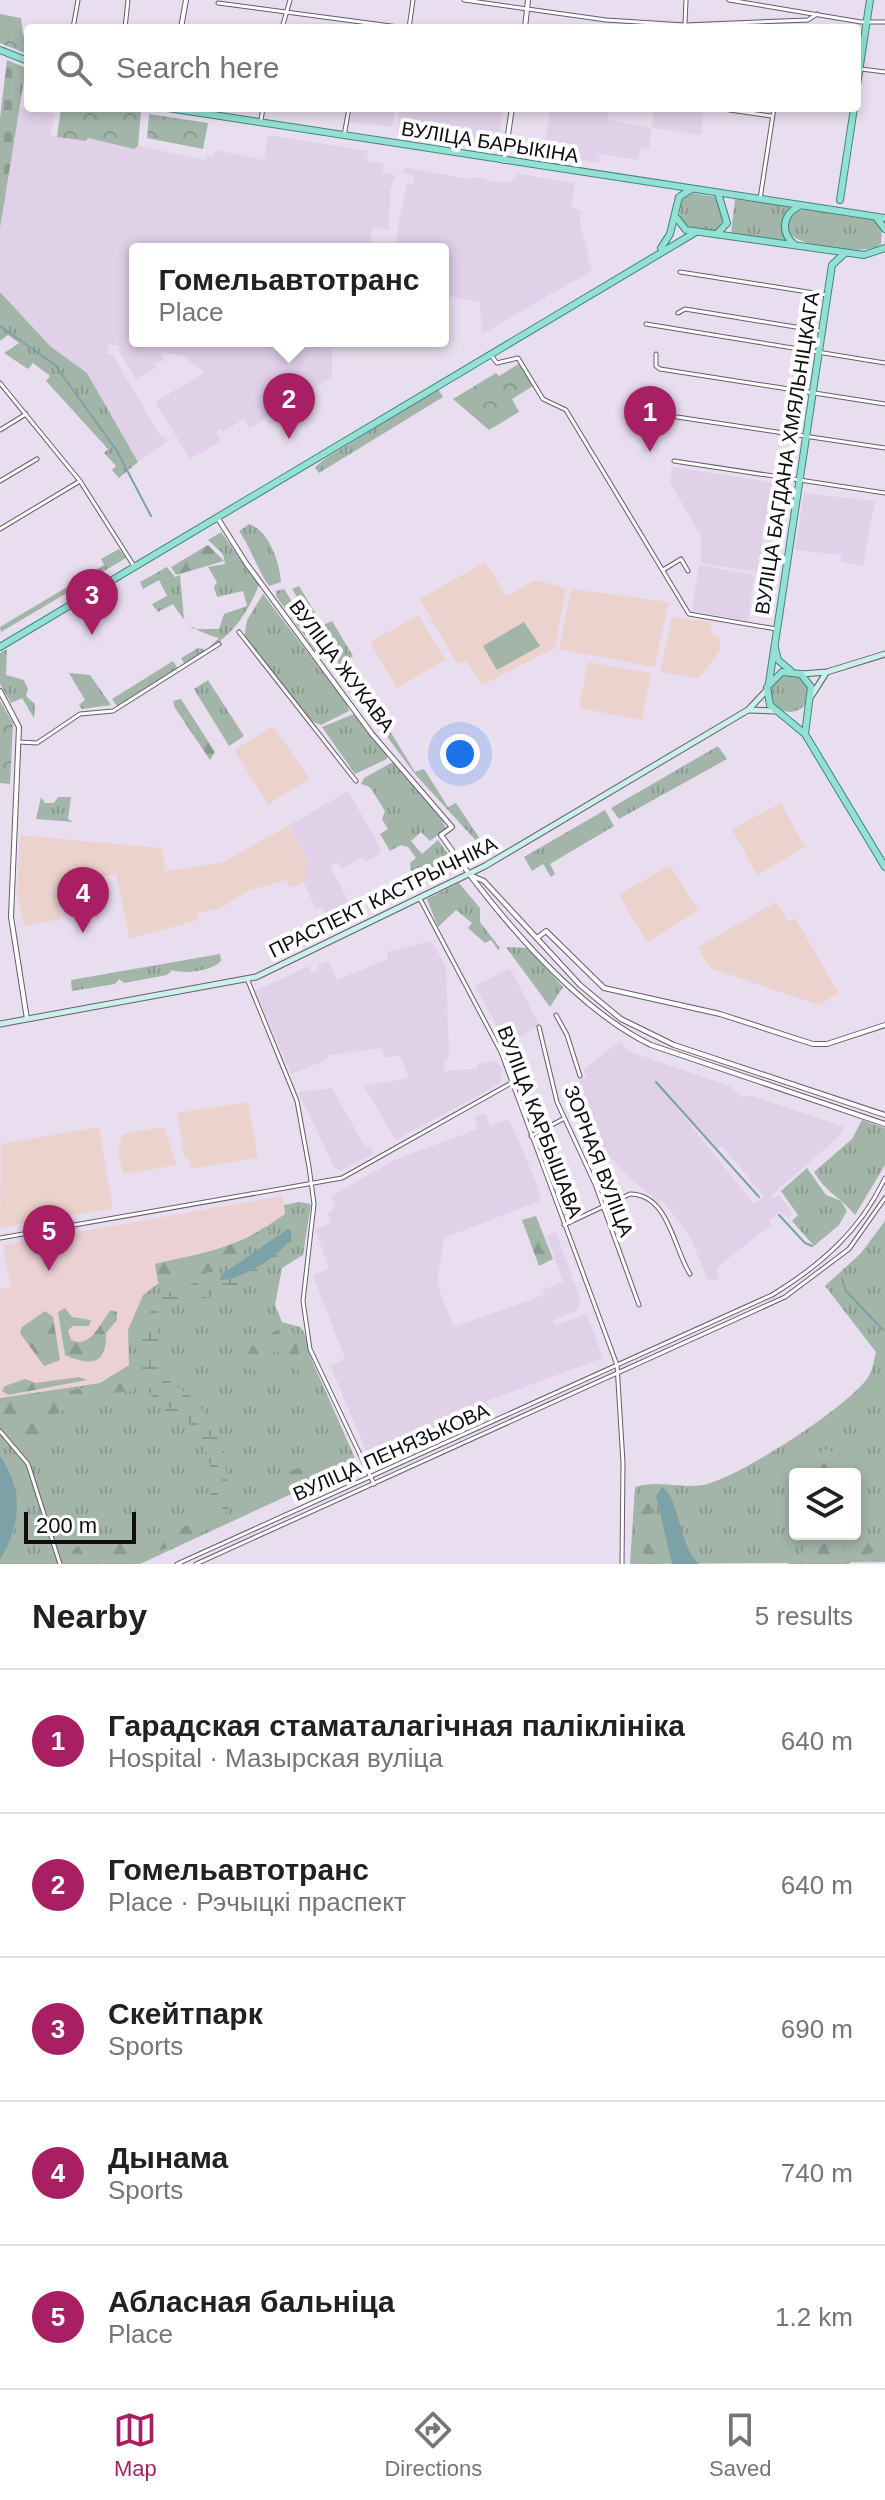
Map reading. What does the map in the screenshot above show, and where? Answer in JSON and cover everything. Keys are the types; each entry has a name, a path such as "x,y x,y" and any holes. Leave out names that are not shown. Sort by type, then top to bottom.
{"main road":[{"path":"861,53 870,0"},
{"path":"0,50 24,59"},
{"name":"ВУЛІЦА БАРЫКІНА","path":"191,112 718,193 761,196 781,202 885,218"},
{"path":"840,200 853,112"},
{"path":"666,185 674,192 677,202"},
{"path":"655,254 668,239 682,193 693,189"},
{"path":"714,234 721,232 727,223 718,193"},
{"path":"821,208 840,200"},
{"path":"840,200 853,214"},
{"path":"798,247 789,240 784,226 790,212 802,205"},
{"path":"675,216 683,228 696,232 845,253 870,255 883,247"},
{"path":"876,217 885,229"},
{"path":"0,647 696,232"},
{"path":"821,249 832,265 845,253"},
{"name":"ВУЛІЦА БАГДАНА ХМЯЛЬНІЦКАГА","path":"769,683 832,265"},
{"name":"ВУЛІЦА БАГДАНА ХМЯЛЬНІЦКАГА","path":"774,645 778,660 790,670"},
{"path":"775,711 766,691 769,683 782,672 827,672 885,654"},
{"path":"805,734 812,695 827,672"},
{"path":"801,674 811,687 812,695"},
{"name":"ПРАСПЕКТ КАСТРЫЧНІКА","path":"0,1024 248,981 483,867 748,710 766,691"},
{"path":"786,716 802,713 808,707"},
{"path":"748,710 775,711 786,716 805,734 885,867"}],"street":[{"path":"74,24 78,0"},
{"path":"125,24 128,0"},
{"path":"182,24 186,0"},
{"path":"283,24 290,0"},
{"path":"409,24 413,0"},
{"path":"464,0 606,20 669,24"},
{"path":"525,24 528,0"},
{"path":"685,24 686,0"},
{"path":"729,0 885,22"},
{"path":"218,3 378,24"},
{"path":"745,24 808,20 817,14"},
{"path":"861,69 885,72"},
{"path":"261,124 262,112"},
{"path":"344,136 348,112"},
{"path":"504,161 511,112"},
{"path":"744,112 772,116"},
{"path":"761,196 773,112"},
{"path":"680,272 827,295"},
{"path":"678,313 685,309 822,331"},
{"path":"646,324 885,363"},
{"path":"490,353 501,363 515,355 543,399 566,410 689,614 776,629"},
{"path":"656,354 656,366 660,369 885,404"},
{"path":"1,385 80,481 134,566"},
{"path":"0,430 26,414"},
{"path":"677,417 885,448"},
{"path":"0,481 37,459"},
{"path":"674,461 885,493"},
{"path":"0,529 80,481"},
{"name":"ВУЛІЦА ЖУКАВА","path":"217,517 262,585 372,734 452,827 441,835 468,874"},
{"path":"663,570 681,559 688,571"},
{"path":"239,632 356,781"},
{"path":"19,742 37,743 80,714 113,711 219,644"},
{"path":"0,691 18,722 11,917 27,1019"},
{"path":"483,867 484,881"},
{"path":"468,874 484,881 594,999 646,1033 885,1115"},
{"path":"468,874 588,1005 624,1032 651,1045 885,1124"},
{"name":"ВУЛІЦА КАРБЫШАВА","path":"419,897 495,1039 617,1365 622,1564"},
{"path":"536,939 546,931 604,988 715,1013 813,1044 827,1044 885,1025"},
{"path":"544,959 550,954"},
{"path":"248,981 297,1099 312,1184 314,1214 303,1291 309,1344 374,1484"},
{"path":"588,1005 589,1000 594,999"},
{"path":"556,1015 567,1035 580,1076"},
{"name":"ЗОРНАЯ ВУЛІЦА","path":"539,1027 563,1118 603,1208 639,1305"},
{"path":"0,1238 312,1184 350,1174 513,1082"},
{"path":"782,1091 787,1088 784,1082"},
{"path":"531,1136 563,1118"},
{"name":"ВУЛІЦА ПЕНЯЗЬКОВА","path":"177,1564 772,1295 807,1273 859,1223 885,1178"},
{"path":"564,1225 630,1194 648,1200 676,1237 676,1250 690,1274"},
{"name":"ВУЛІЦА ПЕНЯЗЬКОВА","path":"196,1564 763,1308 806,1284 849,1249 885,1198"},
{"path":"0,1431 28,1464 60,1564"}],"shaded area":[{"path":"19,108 24,109 24,112 55,114 50,136 86,141 87,138 134,149 135,145 205,160 207,155 214,156 215,150 264,160 268,135 368,151 367,161 384,164 382,173 396,175 390,190 389,230 373,227 370,243 129,243 129,347 332,347 332,377 250,428 244,419 223,432 220,429 216,433 221,441 190,459 155,402 204,373 183,356 162,352 164,360 136,379 119,352 120,346 109,344 107,353 113,355 161,437 168,441 138,462 87,373 50,346 0,292 0,228"},
{"path":"352,112 394,112 392,127 350,122"},
{"path":"400,112 502,112 498,146 397,132"},
{"path":"549,112 609,112 608,120 651,128 653,112 704,112 701,135 652,128 649,148 640,149 638,160 600,154 598,163 543,156"},
{"path":"404,167 495,182 511,182 518,174 575,183 571,208 581,210 580,223 587,259 593,270 482,334 480,302 449,296 449,243 399,243 400,216 407,183 413,184 414,176 403,173"},
{"path":"672,467 785,484 778,537 762,537 762,544 775,548 773,575 701,563 701,530 698,531 670,483"},
{"path":"804,493 875,501 863,566 841,562 842,555 795,550"},
{"path":"485,562 506,596 536,580 566,588 555,648 482,685 467,661 457,664 420,599"},
{"path":"699,565 754,575 748,621 692,611"},
{"path":"571,589 669,602 654,667 559,649"},
{"path":"419,615 445,660 397,688 370,642"},
{"path":"672,617 711,622 711,634 719,636 720,650 699,678 660,672"},
{"path":"588,662 651,673 642,720 579,708"},
{"path":"273,726 310,779 268,804 234,750"},
{"path":"348,791 381,849 379,855 366,861 363,857 341,869 337,862 330,866 350,904 327,916 322,907 316,909 302,879 303,868 309,865 290,825"},
{"path":"781,803 805,847 757,875 732,829"},
{"path":"290,825 309,865 303,868 307,877 302,879 303,883 290,888 286,880 250,890 221,908 197,914 198,920 130,939 116,874 56,890 61,919 24,926 17,893 20,835 162,848 165,871 221,863"},
{"path":"670,865 698,911 647,942 619,895"},
{"path":"776,902 788,922 795,918 839,993 819,1005 710,968 698,947"},
{"path":"431,941 446,966 449,1058 445,1059 443,1071 477,1069 478,1064 495,1060 503,1070 499,1084 396,1140 364,1086 409,1078 400,1055 384,1058 382,1048 329,1055 327,1060 291,1074 255,991 309,966 312,973 319,970 318,965 328,961 337,980 388,959 387,952"},
{"path":"510,968 539,1025 507,1045 475,986"},
{"path":"620,1041 628,1051 732,1087 741,1097 752,1096 845,1127 838,1137 771,1196 779,1195 793,1213 789,1218 780,1212 769,1220 771,1225 716,1268 719,1280 708,1280 690,1237 662,1200 659,1203 631,1179 590,1136 581,1120 584,1113 576,1096 580,1081 587,1076 583,1070","holes":["654,1079 717,1149 722,1146 764,1196 754,1204"]},
{"path":"332,1088 365,1147 370,1145 374,1153 341,1171 334,1167 298,1092"},
{"path":"248,1102 258,1158 190,1169 188,1156 184,1157 177,1113"},
{"path":"485,1113 490,1126 509,1119 539,1189 540,1201 444,1238 437,1284 454,1327 544,1295 543,1290 563,1282 547,1236 556,1232 581,1303 575,1311 552,1321 557,1325 587,1314 603,1358 487,1401 489,1409 370,1460 330,1365 345,1359 313,1275 329,1269 315,1229 331,1223 328,1213 335,1208 332,1196 394,1160 478,1129 474,1117"},
{"path":"99,1127 113,1208 0,1228 1,1144"},
{"path":"164,1127 177,1165 123,1174 118,1150 123,1134"},
{"path":"282,1196 286,1214 214,1262 130,1365 100,1383 0,1398 0,1289 11,1287 3,1245"},
{"path":"288,1229 292,1232 289,1240 273,1256 251,1271 220,1280 221,1275"},
{"path":"0,1456 13,1482 17,1508 16,1521 0,1560"},
{"path":"662,1487 672,1501 687,1546 699,1564 672,1564 656,1496"}],"green space":[{"path":"0,14 21,18 24,53 0,43"},
{"path":"7,60 24,67 24,80 0,228 0,118"},
{"path":"60,112 141,112 138,146 134,149 88,138 86,141 57,137"},
{"path":"149,114 208,123 203,149 147,138"},
{"path":"692,193 717,197 723,220 716,231 686,226 679,218 682,199"},
{"path":"735,199 790,206 781,224 785,241 731,233"},
{"path":"806,209 873,220 882,228 881,244 874,248 849,250 806,243 789,233 789,221 796,211"},
{"path":"0,292 50,346 87,373 138,462 119,478 112,470 116,466 104,453 108,449 46,381 50,376 33,363 28,369 4,353 19,343 8,335 0,341"},
{"path":"520,363 533,386 512,399 519,412 489,430 453,399 496,373 499,376"},
{"path":"438,389 443,397 319,473 315,467 326,458"},
{"path":"249,524 268,540 276,557 281,582 269,586 261,572 239,531"},
{"path":"221,532 259,585 245,612 230,632 210,648 185,665 181,658 198,648 206,650 219,638 196,629 219,629 224,614 247,606 243,591 217,597 214,587 217,582 208,567 225,564 223,554 208,540"},
{"path":"208,545 224,561 176,575 171,567"},
{"path":"119,549 126,558 1,632 0,627 104,565 101,559"},
{"path":"167,567 175,577 180,575 184,619 173,604 158,612 152,604 167,596 159,580 143,589 140,582"},
{"path":"299,586 323,625 332,621 353,656 345,661 368,701 363,703 292,589"},
{"path":"284,589 325,653 321,659 276,596 276,591"},
{"path":"263,594 347,704 349,711 321,725 311,721 244,638 247,620"},
{"path":"524,622 540,646 497,670 483,646"},
{"path":"7,649 6,675 24,680 28,689 26,696 35,704 34,718 22,698 11,703 0,684 0,653"},
{"path":"173,661 178,669 117,706 112,699"},
{"path":"69,673 90,675 111,705 82,709 79,705 85,700"},
{"path":"790,674 804,679 809,693 804,707 790,712 776,707 771,693 776,679"},
{"path":"208,680 244,736 229,746 194,689"},
{"path":"181,699 215,752 210,760 175,708 173,701"},
{"path":"0,701 13,723 10,784 0,783"},
{"path":"354,714 387,755 387,759 355,774 322,727"},
{"path":"387,726 415,772 424,769 448,807 456,803 482,842 479,844 415,774 382,730"},
{"path":"718,746 727,759 619,819 611,808"},
{"path":"396,763 446,829 430,841 421,832 411,841 422,854 438,840 456,865 408,893 412,879 410,863 416,858 408,847 401,845 390,851 380,834 388,829 382,819 385,811 370,787 361,784 364,778"},
{"path":"41,797 45,803 54,803 58,797 71,797 68,819 73,822 36,819"},
{"path":"605,810 614,826 550,864 555,874 551,877 543,864 532,871 524,857"},
{"path":"459,883 480,908 480,922 500,948 498,950 491,940 485,943 468,928 472,923 456,910 438,927 427,899"},
{"path":"506,947 527,948 563,987 550,1007"},
{"path":"220,954 221,961 204,970 172,970 167,975 124,983 119,979 115,984 72,991 71,980"},
{"path":"862,1120 885,1128 885,1165 855,1215 824,1186 814,1172 852,1139"},
{"path":"807,1168 826,1195 841,1201 847,1211 839,1225 814,1246 792,1221 798,1215 781,1191"},
{"path":"299,1202 311,1204 303,1255 282,1268 275,1305 282,1322 300,1327 304,1332 311,1358 354,1456 354,1465 140,1564 0,1564 0,1398 100,1383 129,1365 128,1330 143,1295 164,1279 214,1262 285,1214 284,1205"},
{"path":"536,1216 553,1259 539,1266 522,1220"},
{"path":"885,1221 885,1562 630,1564 635,1487 653,1484 698,1486 723,1478 769,1454 819,1421 869,1376 876,1352 825,1286 861,1253"},
{"path":"265,1227 270,1231 215,1271 163,1285 158,1282 155,1264 225,1247"},
{"path":"288,1229 292,1232 291,1245 284,1253 222,1295 178,1303 166,1313 158,1330 160,1367 165,1378 198,1402 224,1447 229,1507 224,1516 216,1518 210,1511 212,1472 207,1453 187,1421 161,1408 149,1392 141,1368 142,1325 159,1297 177,1288 218,1277"},
{"path":"65,1308 72,1317 91,1320 89,1326 73,1326 68,1330 71,1340 78,1342 94,1334 111,1310 117,1312 117,1320 106,1333 104,1352 100,1357 89,1362 65,1355 58,1312"},
{"path":"45,1311 53,1317 60,1360 44,1366 20,1333 22,1327"},
{"path":"280,1328 293,1332 299,1353 310,1373 307,1378 301,1377 293,1360 281,1351 267,1354 257,1371 247,1368 244,1359 252,1346"},
{"path":"79,1377 87,1380 8,1395 2,1391 5,1386 25,1379 36,1383"},
{"path":"133,1382 136,1386 133,1391 111,1393 86,1407 60,1411 48,1419 46,1429 51,1441 47,1450 32,1448 0,1417 0,1406 9,1401"},
{"path":"826,1450 850,1456 853,1468 800,1468 803,1460"},
{"path":"335,1455 340,1464 336,1472 304,1485 288,1478 290,1471"},
{"path":"645,1488 654,1493 651,1511 653,1530 668,1552 662,1564 641,1564 645,1544 634,1528 637,1504"},
{"path":"204,1518 211,1521 208,1529 131,1564 71,1564 73,1550 89,1539 131,1542 157,1539"},
{"path":"802,1540 846,1540 829,1545 828,1551 832,1555 853,1545 876,1541 880,1545 849,1564 788,1564 790,1558 800,1555 806,1546"}],"waterway":[{"path":"0,326 55,365 117,451 151,516"},
{"path":"656,1082 759,1197"},
{"path":"779,1215 805,1243 812,1246"},
{"path":"842,1279 846,1291 883,1330"}],"place":[{"name":"Гомельавтотранс","path":"289,439"},
{"name":"Гарадская стаматалагічная паліклініка","path":"650,452"},
{"name":"Скейтпарк","path":"92,635"},
{"name":"Дынама","path":"83,933"},
{"name":"Абласная бальніца","path":"49,1271"}]}
